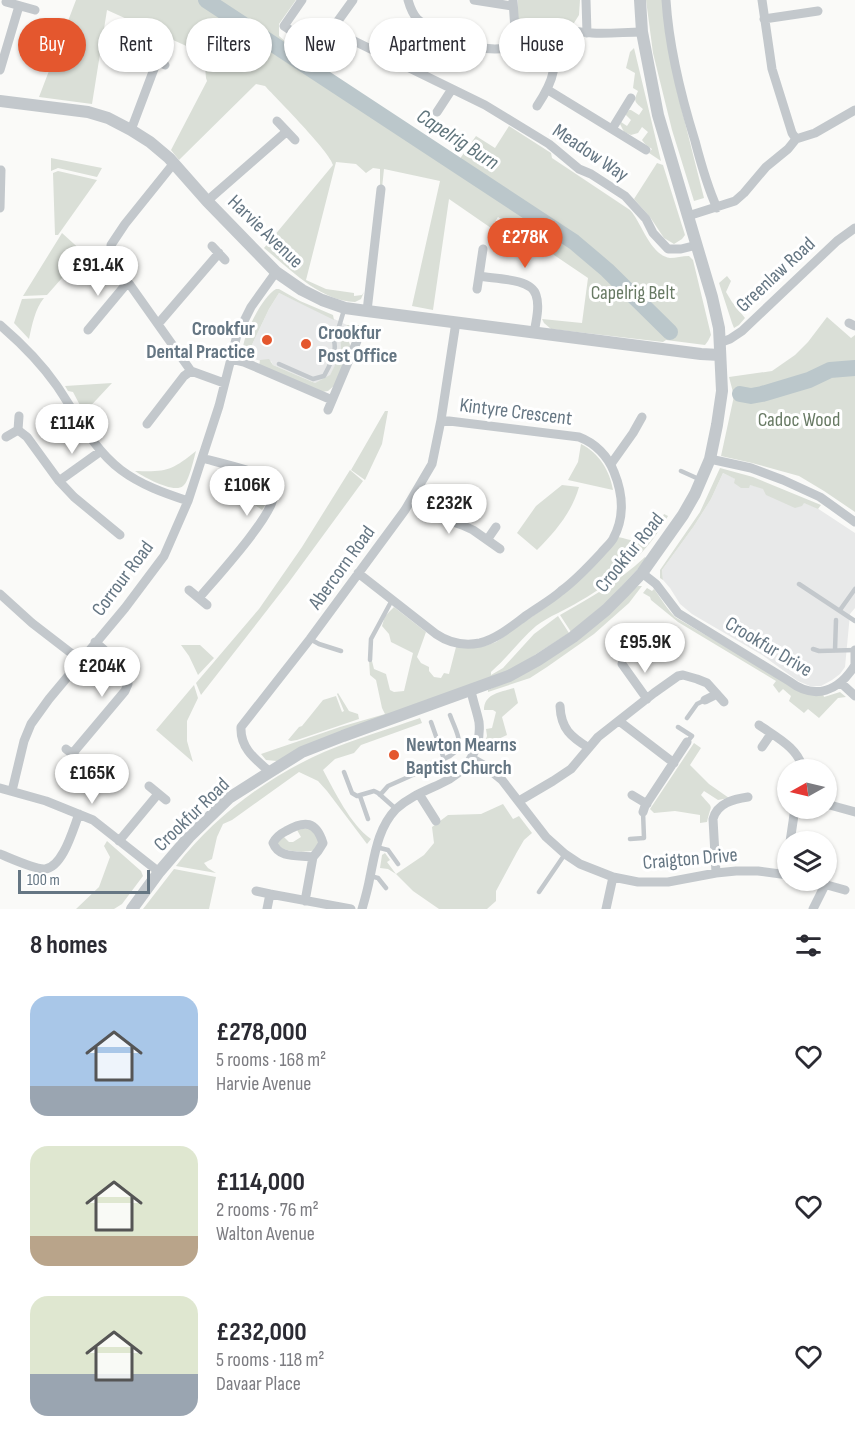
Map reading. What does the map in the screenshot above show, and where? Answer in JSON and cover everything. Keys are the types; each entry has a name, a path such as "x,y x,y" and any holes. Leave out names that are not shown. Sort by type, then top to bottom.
{"street":[{"name":"Meadow Way","path":"290,18 302,0"},
{"path":"340,18 353,0"},
{"path":"408,0 412,13 419,21 459,43 477,48 499,49"},
{"path":"474,0 512,3 513,18"},
{"path":"586,0 588,33"},
{"name":"Crookfur Road","path":"132,909 189,837 229,798 302,752 509,676 573,637 606,610 642,573 683,515 710,459 717,425 722,391 719,328 712,297 658,115 642,32 640,0"},
{"path":"666,0 674,59 687,116 709,190 717,208"},
{"path":"762,0 772,69 792,134 796,139"},
{"path":"6,2 35,10"},
{"path":"0,70 19,6"},
{"path":"764,19 818,11"},
{"path":"585,33 642,32"},
{"name":"Meadow Way","path":"357,42 485,105 549,144 579,169 625,196 646,219 653,233 668,249 697,245"},
{"path":"130,130 157,72"},
{"path":"537,106 548,90 553,72"},
{"path":"437,112 452,89"},
{"path":"548,90 646,150"},
{"path":"612,129 631,98"},
{"name":"Harvie Avenue","path":"0,101 88,112 108,118 150,142 174,164 276,272 321,300 345,308 701,354 720,349"},
{"path":"688,216 735,201 796,139 815,133 855,110"},
{"path":"277,121 295,140"},
{"name":"Harvie Avenue","path":"207,201 286,132"},
{"path":"174,164 125,224 111,245 114,259 191,371 224,383"},
{"path":"0,208 3,171"},
{"path":"367,311 381,189"},
{"name":"Greenlaw Road","path":"720,349 837,241 855,228"},
{"path":"477,289 483,249"},
{"path":"158,324 219,253"},
{"name":"Corrour Road","path":"12,791 22,749 31,724 164,556 188,501 219,406 237,335 251,308 276,272"},
{"path":"479,276 524,282 533,288 537,296 534,333"},
{"path":"88,330 128,282"},
{"name":"Abercorn Road","path":"270,772 241,740 241,727 310,639 411,501 432,464 456,322"},
{"path":"0,326 27,350 56,385 101,451 119,469 157,490 188,501"},
{"path":"328,410 357,341"},
{"path":"231,359 244,362 332,400"},
{"path":"147,424 184,376 191,371"},
{"path":"18,430 19,416"},
{"path":"611,464 632,425 642,417"},
{"name":"Kintyre Crescent","path":"358,573 446,641 459,644 482,643 503,632 561,592 612,541 622,508 621,493 611,464 593,444 579,437 441,420"},
{"path":"6,437 18,430"},
{"path":"18,430 27,437 59,481 74,497 120,535"},
{"path":"59,481 101,451"},
{"path":"199,598 250,536 269,509 273,498 268,480 252,472 202,458"},
{"path":"710,459 751,468 792,484 820,497 855,522"},
{"path":"411,501 430,514 473,530 500,549"},
{"path":"487,540 496,527"},
{"name":"Crookfur Drive","path":"642,573 656,584 678,614 799,689 817,692 832,689 841,683"},
{"path":"189,590 207,605"},
{"path":"0,594 32,623 80,660"},
{"path":"80,760 69,752 119,698 128,684 126,668 95,642"},
{"path":"855,650 855,665 841,683 855,696"},
{"path":"622,664 647,699"},
{"path":"519,801 571,769 598,737 672,680 683,675 697,679 707,683 721,698 705,700"},
{"path":"362,909 380,833 396,809 461,772 478,744 478,720 471,691"},
{"path":"560,706 561,720 574,738 590,748"},
{"path":"619,721 674,763"},
{"path":"759,725 797,753 799,759"},
{"path":"762,747 771,734"},
{"path":"632,795 645,808 687,742"},
{"name":"Craigton Drive","path":"471,758 502,780 546,837 565,854 580,864 613,877 638,882 668,882 736,871 777,873"},
{"path":"119,841 162,797 149,786"},
{"path":"0,788 46,801 93,820 159,873"},
{"path":"419,794 436,821"},
{"path":"716,873 714,814 728,801 748,797"},
{"path":"837,807 855,812"},
{"path":"0,854 44,870 51,868 60,859 79,814"},
{"path":"305,901 313,857 322,843 320,834 309,824 303,823 275,838 273,843 275,850 284,855 313,857"},
{"path":"606,909 613,877"},
{"path":"837,888 845,890"},
{"path":"256,891 351,909"},
{"path":"813,909 822,891"},
{"path":"267,909 270,894"}],"lane":[{"path":"279,364 313,379 324,376 334,355 335,340 331,334 338,330 345,308"},
{"path":"681,471 701,480"},
{"path":"799,584 855,621"},
{"path":"840,610 855,589"},
{"path":"370,660 371,639 392,600"},
{"path":"835,650 836,620"},
{"path":"310,639 341,651"},
{"path":"813,649 819,651 855,650"},
{"path":"687,718 697,704 705,700"},
{"path":"380,795 388,786 415,774 426,763 431,764 453,755 460,744 450,716"},
{"path":"431,722 444,759"},
{"path":"678,727 692,736 687,742"},
{"path":"344,772 352,793 360,796 374,791 396,809"},
{"path":"360,796 368,819"},
{"path":"630,839 645,838 645,808"},
{"path":"376,847 388,850 398,864"},
{"path":"539,892 565,854"},
{"path":"370,876 378,878 386,888"}],"shaded area":[{"path":"279,293 347,325 340,334 341,353 330,376 315,383 273,365 271,361 251,358 248,353"},
{"path":"723,473 744,483 783,494 817,508 855,533 855,608 850,614 845,667 840,674 821,686 810,686 798,681 762,655 692,614 680,604 663,580 662,570 711,499"}],"green space":[{"name":"Capelrig Belt","path":"76,0 296,0 279,24 279,36 284,40 284,72 320,72 459,160 476,136 495,148 509,126 630,210 652,245 663,256 670,258 689,256 693,260 711,335 705,345 551,329 542,319 582,323 588,278 498,217 491,228 449,199 433,310 412,306 440,181 384,169 382,188 380,188 380,169 373,168 366,173 356,164 336,162 306,280 326,289 354,293 354,296 362,295 364,292 361,299 355,302 330,296 295,274 264,248 333,165 323,149 265,86 256,84 179,160 171,150 207,81 206,72 272,72 272,18 186,18 186,46 174,40 174,18 125,18 107,10 106,18 98,18 98,66 92,104 39,97 49,72 86,72 86,18 69,18"},
{"path":"518,0 580,0 577,18 518,18"},
{"path":"646,0 662,0 677,91 704,198 694,201 672,130 653,53"},
{"path":"634,48 661,161 649,153 652,149 642,140 648,132 642,127 638,133 631,135 624,132 620,124 621,122 627,126 631,120 625,114 629,110 639,115 643,109 636,102 638,91 633,88 635,73 626,68 630,52"},
{"path":"51,158 102,168 97,177 58,168 51,171"},
{"path":"657,163 663,165 685,235 674,244 664,238 634,199"},
{"path":"58,171 97,180 58,235 55,235 53,173"},
{"path":"62,233 84,253 47,295 23,296"},
{"path":"727,276 731,281 726,292 745,318 734,328 719,283"},
{"path":"276,289 333,315 334,320 279,293 248,353 243,348 250,325 260,307"},
{"path":"44,298 36,312 29,339 14,323 22,299"},
{"name":"Cadoc Wood","path":"827,317 851,338 855,335 855,512 799,476 721,456 734,396 729,377 772,371 795,355"},
{"path":"347,325 359,325 357,336 348,339 351,348 336,384 328,391 322,392 259,366 260,360 269,359 273,365 315,383 330,375 341,353 340,334"},
{"path":"112,383 84,413 73,392 68,391 65,386"},
{"path":"385,411 388,411 382,444 365,480 351,470"},
{"path":"581,444 603,463 613,490 568,480 578,462"},
{"path":"196,451 187,480 179,488 159,484 135,471 168,469"},
{"path":"228,468 253,477 265,486 268,493 262,510 255,505 257,492 255,487 228,471"},
{"path":"720,468 753,477 821,505 818,509 804,503 795,508 766,495 763,489 750,485 749,488 741,488 734,483 735,479 723,473 711,499 662,570 663,580 660,578 660,570 700,512"},
{"path":"350,470 363,481 289,582 201,695 196,683 259,609 302,547"},
{"path":"562,485 579,487 562,521 537,550 517,533 536,506"},
{"path":"664,514 668,516 660,529 630,564 593,593 536,626 491,672 491,675 503,668 534,634 558,616 569,633 513,669 277,761 266,760 261,754 385,714 376,680 370,675 369,660 372,661 374,669 386,674 390,690 404,691 413,653 391,642 389,634 382,626 385,616 394,607 426,632 417,657 421,663 429,667 434,677 441,678 444,673 449,674 456,647 485,646 496,642 557,599 618,537 633,541 647,538"},
{"path":"645,557 645,561 609,600 571,632 560,615 604,589"},
{"path":"638,586 642,586 629,603 594,634 530,678 488,692 520,676"},
{"path":"647,588 652,591 654,589 675,617 798,691 823,694 824,697 840,692 846,697 838,698 819,718 808,709 804,713 789,701 791,696 783,689 779,693 773,685 776,681 678,622 643,593"},
{"path":"181,645 200,645 214,658 198,675"},
{"path":"194,685 198,698 187,721 187,741 193,762 156,730"},
{"path":"514,688 518,703 502,717 507,735 483,748 487,736 486,729 492,728 496,712 484,710 487,700 494,694"},
{"path":"338,693 349,711 358,714 359,719 297,740 288,740 323,700 336,696 342,712 344,711"},
{"path":"420,718 422,723 361,745 354,753 335,759 323,770 356,825 371,839 367,844 318,781 299,772 223,824 217,837 212,859 204,863 216,873 176,866 224,815 282,773 336,747"},
{"path":"694,743 701,748 690,765 709,784 729,798 718,800 704,791 701,795 711,807 707,822 700,823 700,815 675,811 654,813 650,809"},
{"path":"503,804 513,819 519,816 532,833 524,840 496,891 496,901 487,909 439,909 413,891 396,874 424,855 434,843 432,827 448,815 481,814"},
{"path":"308,828 316,834 320,842 315,850 285,850 278,846 278,841 284,837 289,842 293,842 301,837 297,830"},
{"path":"107,841 141,871 143,876 122,904 114,909 76,909 99,887 110,857 104,846"},
{"path":"385,853 390,860 387,862 396,874 388,869 380,868 382,855"},
{"path":"174,869 216,877 209,909 143,909"}],"waterway":[{"name":"Capelrig Burn","path":"206,0 574,242 607,270 670,332"},
{"name":"Capelrig Burn","path":"740,394 751,396 762,394 809,380 830,370 855,368"}],"place":[{"name":"Crookfur Dental Practice","path":"267,340"},
{"name":"Crookfur Post Office","path":"306,344"},
{"name":"Newton Mearns Baptist Church","path":"394,755"}]}
